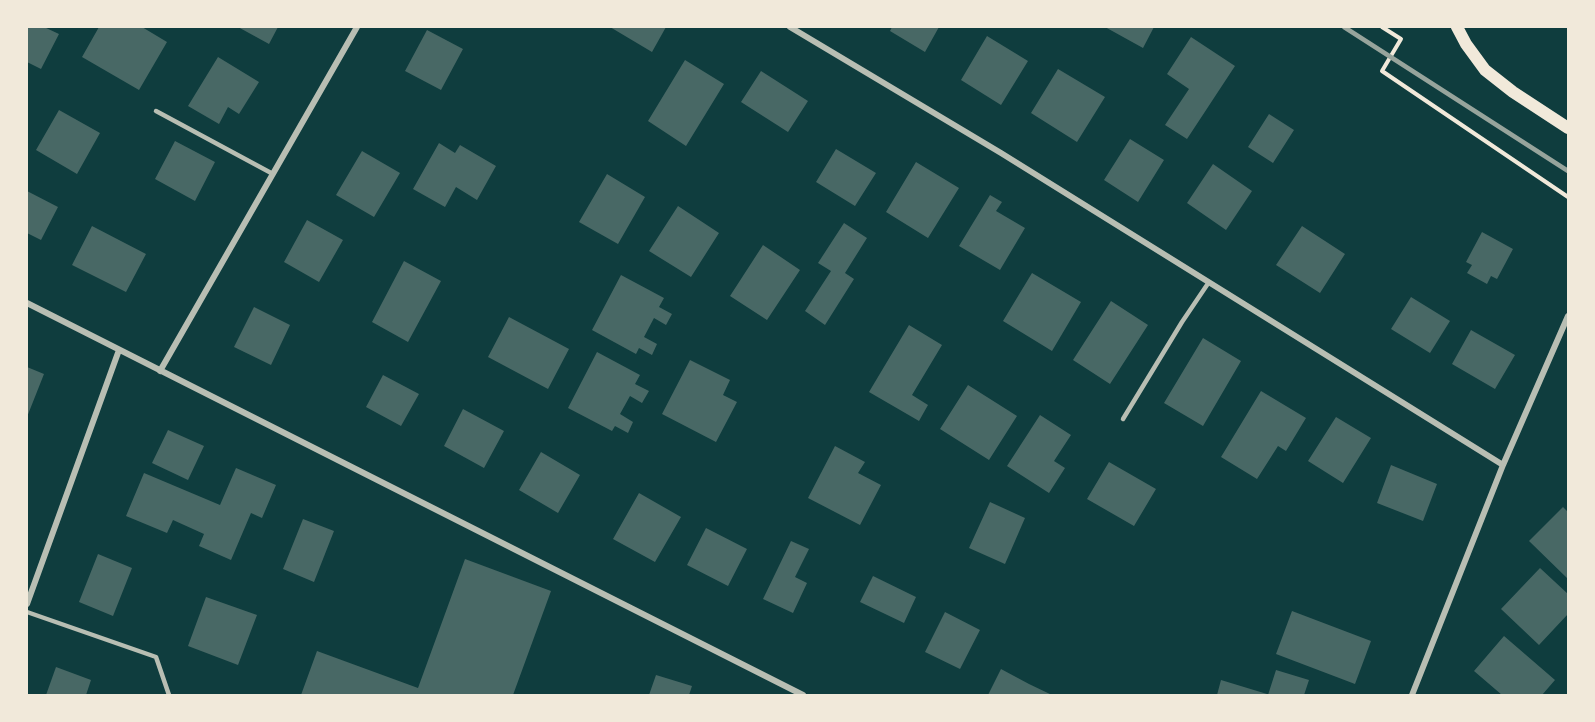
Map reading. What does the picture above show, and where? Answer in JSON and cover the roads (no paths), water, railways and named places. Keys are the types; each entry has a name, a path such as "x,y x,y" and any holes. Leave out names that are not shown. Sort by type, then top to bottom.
{"main road":[{"path":"1457,27 1485,70 1513,92 1568,128"}],"street":[{"path":"160,371 357,27"},
{"path":"789,27 1001,153 1503,465"},
{"path":"27,303 803,695"},
{"path":"1412,695 1503,465 1568,316"},
{"path":"27,604 119,350"}],"lane":[{"path":"156,111 273,174"},
{"path":"1123,419 1209,282"},
{"path":"27,612 156,657 169,695"}],"railway":[{"path":"1344,27 1568,171"}]}
